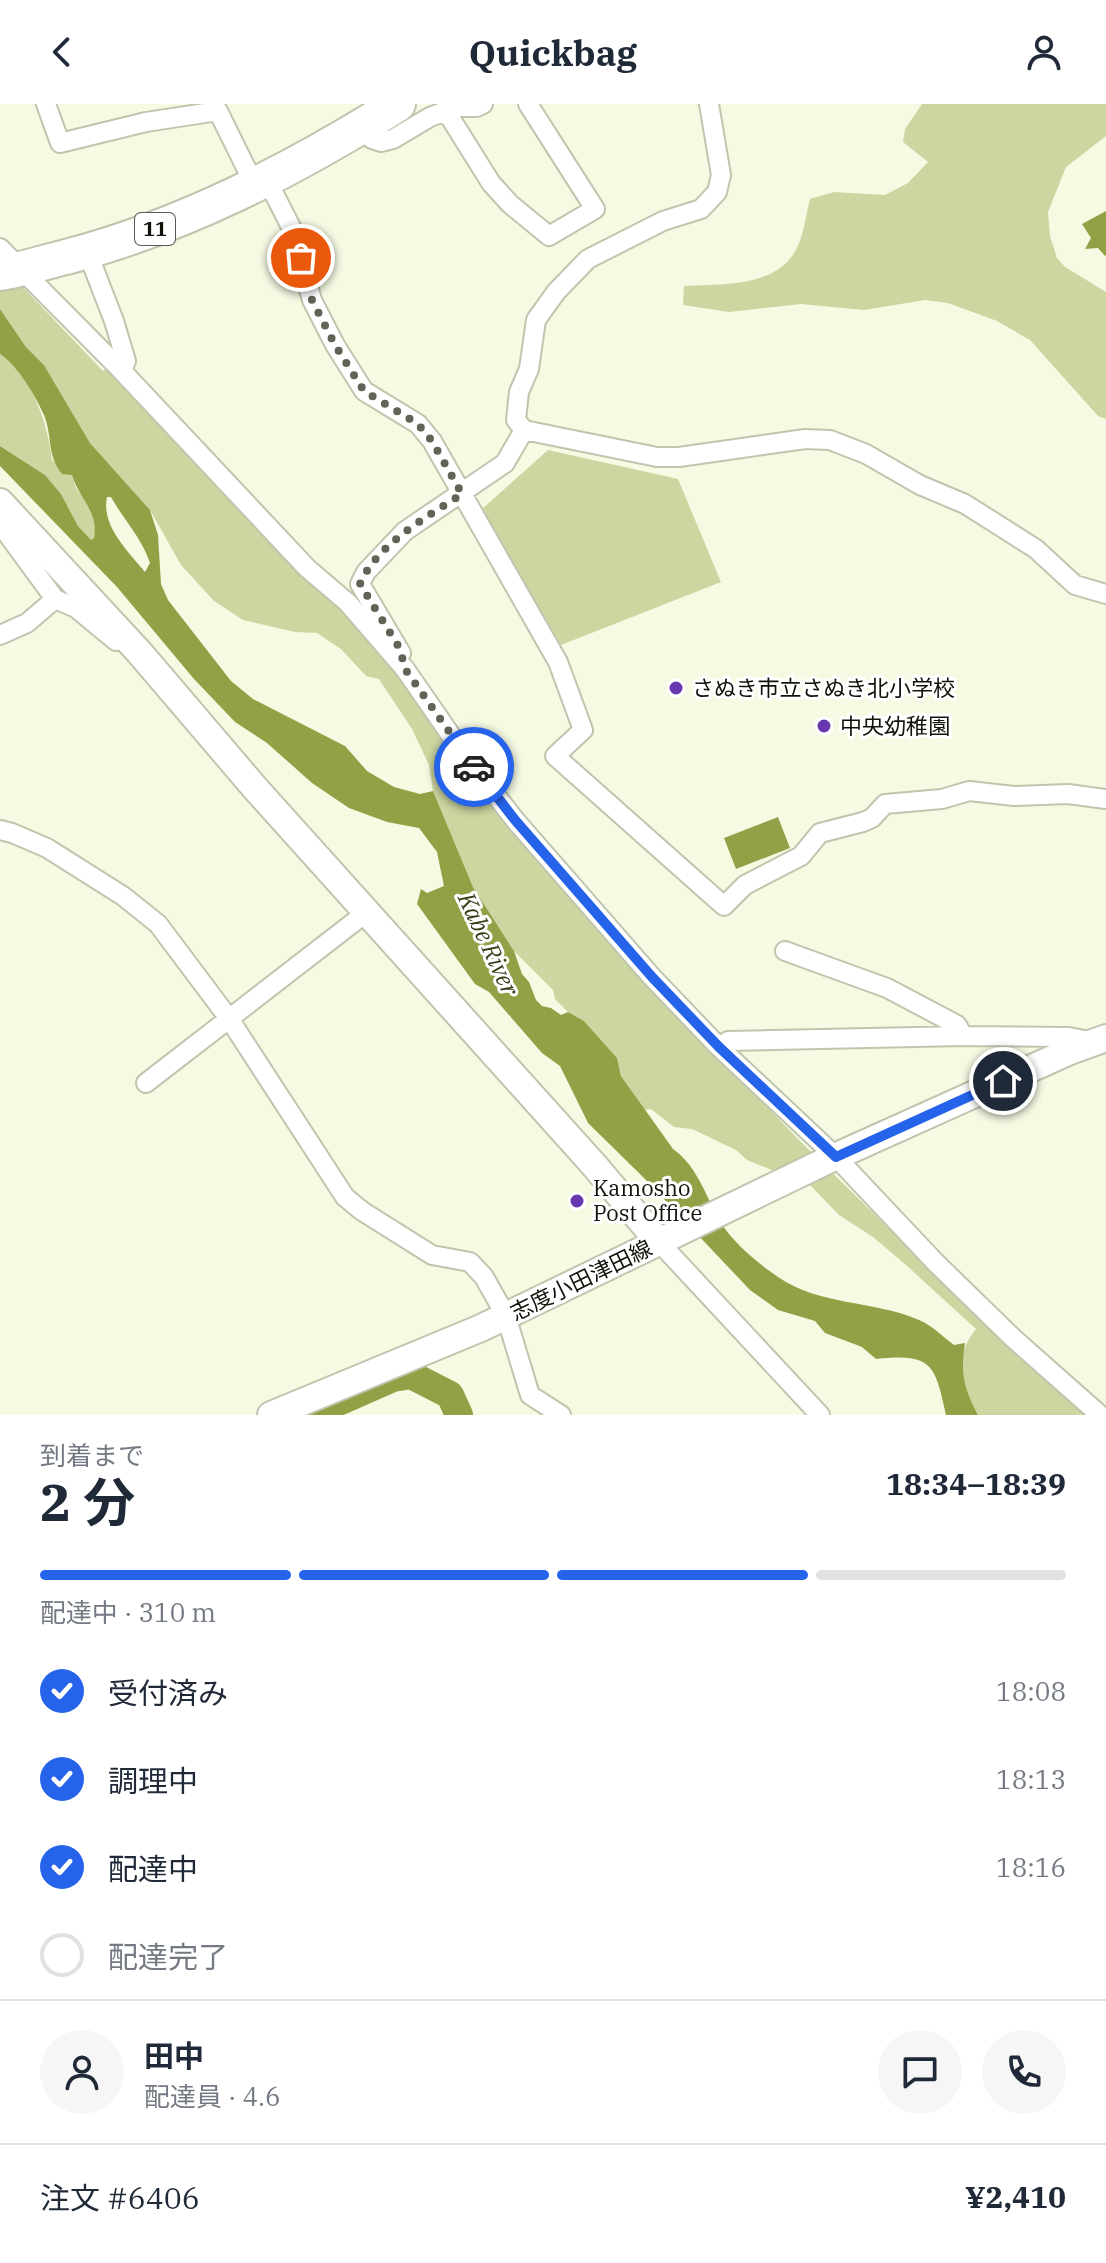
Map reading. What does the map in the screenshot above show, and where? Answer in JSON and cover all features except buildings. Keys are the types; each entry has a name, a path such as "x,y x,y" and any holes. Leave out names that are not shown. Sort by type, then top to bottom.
{"highway":[{"name":"11","path":"7,265 87,251 132,238 261,183 398,104"}],"street":[{"path":"46,104 60,143 146,122 218,111 292,229 312,300 335,345 364,391 418,424 432,441 558,662 583,730 555,756 724,906 745,885 801,856 820,833 872,818 885,804 942,799 969,791 1014,796 1068,794 1106,799"},
{"path":"361,127 372,139 381,142 393,139 446,111 483,104"},
{"path":"446,111 491,183 510,204 549,236 595,209 528,104"},
{"path":"709,104 721,175 717,192 701,209 663,221 588,259 556,292 536,320 529,369 519,392 516,420 524,430 657,457 679,457 805,439 830,440 866,454 920,485 965,504 1036,549 1075,585 1106,594"},
{"path":"87,251 122,347 126,361 122,371"},
{"path":"7,265 122,371 307,568 348,603 405,669 466,757 515,820 652,977 935,1262 1100,1415"},
{"path":"405,669 400,649 360,584 366,572 405,531 505,463 524,430"},
{"path":"0,502 139,652 255,788 594,1165 666,1239 820,1415"},
{"path":"0,524 55,599 76,608 126,649 139,652"},
{"path":"0,635 27,623 55,599"},
{"path":"0,830 47,848 123,896 158,924 230,1020 345,1197 432,1255 470,1262 484,1277 506,1316 530,1395 561,1415"},
{"path":"146,1083 367,912"},
{"path":"785,951 887,988 957,1025 963,1036"},
{"path":"719,1047 728,1041 963,1036 1100,1040"},
{"name":"志度小田津田線","path":"271,1415 506,1316 832,1158 1100,1040"}],"shaded area":[{"path":"922,104 1106,104 1106,136 1066,167 1048,212 1050,236 1057,258 1065,267 1106,292 1106,419 1098,416 1030,340 997,321 948,303 925,300 864,310 801,304 729,312 683,305 684,286 748,281 776,271 788,261 797,248 810,199 834,192 885,195 908,183 928,162 903,142 905,129"},
{"path":"0,263 103,371 109,367 342,606 646,980 797,1138 927,1266 1092,1415 978,1415 962,1371 964,1350 976,1329 873,1237 839,1215 811,1186 747,1160 736,1150 692,1129 674,1127 651,1109 645,1110 621,1076 617,1058 584,1021 568,1012 555,999 553,990 514,951 473,887 433,791 429,765 412,729 379,679 366,676 341,649 317,633 295,632 243,620 214,601 181,565 150,510 90,443 44,365 26,347 0,309"},
{"path":"0,354 21,374 36,401 47,431 52,460 72,475 76,488 91,508 96,526 91,540 78,526 61,494 45,475 0,446"},
{"path":"548,450 678,479 721,582 561,645 482,509"}],"water":[{"path":"1106,211 1105,256 1098,248 1085,249 1091,238 1082,224"},
{"name":"Kabe River","path":"0,309 26,347 44,365 90,443 150,510 158,535 161,584 168,600 231,681 253,699 345,746 367,771 394,787 420,794 433,791 473,887 514,951 536,1000 561,1015 568,1012 584,1021 617,1058 621,1076 673,1149 690,1165 723,1226 735,1240 763,1266 794,1286 919,1320 954,1345 965,1343 964,1380 978,1415 946,1415 934,1373 920,1361 909,1358 876,1359 862,1347 825,1333 815,1321 778,1310 750,1290 588,1123 560,1066 542,1053 489,992 475,984 417,904 421,889 427,893 444,886 437,852 419,828 387,822 349,808 312,783 267,743 235,722 194,679 117,587 0,466 0,446 45,475 61,494 78,526 91,540 94,538 94,520 72,475 62,474 54,459 47,423 40,407 19,373 0,354","holes":["107,497 111,497 147,554 150,563 145,572 112,528 106,508"]},
{"path":"778,817 790,848 736,869 724,838"}],"waterway":[{"path":"309,1415 393,1378 411,1375 450,1395 459,1415"}],"way so far":[{"path":"301,258 312,300 364,391 418,424 432,441 462,494 405,531 366,572 360,584 400,649 405,669 474,767"}],"place":[{"name":"さぬき市立さぬき北小学校","path":"676,688"},
{"name":"中央幼稚園","path":"824,726"},
{"name":"Kamosho Post Office","path":"577,1201"}],"route":[{"path":"474,767 515,820 652,977 719,1047 836,1157 1003,1081"}]}
